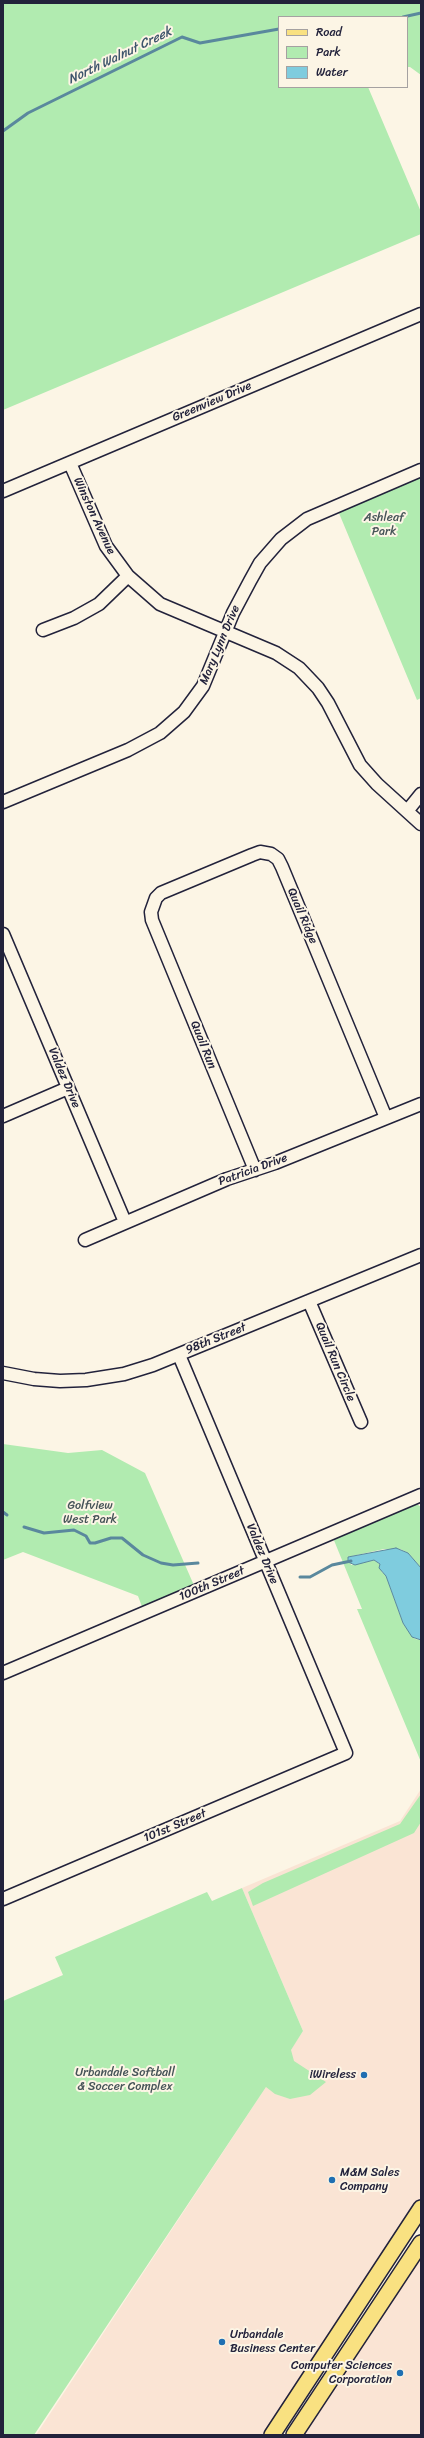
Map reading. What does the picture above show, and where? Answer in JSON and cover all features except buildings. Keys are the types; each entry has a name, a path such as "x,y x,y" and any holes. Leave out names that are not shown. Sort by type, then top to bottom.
{"main road":[{"path":"272,2435 421,2208"},
{"path":"294,2435 421,2243"}],"street":[{"name":"Greenview Drive","path":"3,491 421,314"},
{"name":"Winston Avenue","path":"70,463 106,546 128,576 160,604 276,653 299,668 318,688 328,703 360,765 377,784 408,810 421,824"},
{"name":"Mary Lynn Drive","path":"3,802 128,750 160,733 184,712 203,686 250,581 260,563 281,539 307,519 421,470"},
{"path":"43,630 74,618 99,604 128,576"},
{"path":"408,810 421,794"},
{"name":"Quail Ridge","path":"152,920 152,906 161,893 260,852 271,854 278,859 386,1118"},
{"name":"Quail Run","path":"152,920 255,1170"},
{"name":"Valdez Drive","path":"3,934 8,958 68,1088 125,1222"},
{"path":"3,1116 68,1088"},
{"name":"Patricia Drive","path":"85,1240 125,1222 421,1104"},
{"name":"98th Street","path":"3,1373 34,1379 86,1380 124,1374 179,1355 421,1255"},
{"name":"Quail Run Circle","path":"309,1301 361,1422"},
{"name":"Valdez Drive","path":"179,1355 346,1753"},
{"name":"100th Street","path":"3,1673 421,1495"},
{"name":"101st Street","path":"3,1899 346,1753"}],"shaded area":[{"path":"421,1789 421,2208 272,2435 36,2435 303,2031 242,1888 400,1821"},
{"path":"421,2243 421,2435 294,2435"}],"green space":[{"path":"3,3 421,3 421,75 408,67 408,16 278,16 278,88 368,88 421,212 421,234 3,410"},
{"name":"Ashleaf Park","path":"421,470 421,698 417,700 336,506"},
{"name":"Golfview West Park","path":"3,1444 68,1453 102,1450 145,1473 196,1590 144,1612 138,1596 23,1552 3,1560"},
{"path":"410,1499 421,1507 421,1568 408,1553 400,1549 384,1549 348,1557 351,1565 374,1560 381,1565 382,1573 383,1572 386,1576 403,1623 415,1639 421,1640 421,1762 357,1609 362,1609 331,1533"},
{"path":"421,1794 421,1822 414,1833 253,1906 248,1892 263,1883 400,1824"},
{"name":"Urbandale Softball & Soccer Complex","path":"242,1888 303,2031 291,2050 294,2061 326,2082 310,2095 290,2099 275,2094 266,2087 34,2435 3,2435 3,2001 63,1975 55,1957 207,1892 212,1901"}],"water":[{"path":"396,1548 408,1553 421,1568 421,1640 412,1637 403,1623 386,1576 379,1568 380,1564 374,1560 355,1565 348,1562 348,1557"}],"waterway":[{"name":"North Walnut Creek","path":"408,16 421,13"},
{"name":"North Walnut Creek","path":"3,131 28,113 182,37 200,43 278,29"},
{"path":"3,1512 7,1515"},
{"path":"24,1527 44,1533 74,1530 86,1536 90,1543 111,1538 122,1538 143,1555 161,1563 173,1565 198,1563"},
{"path":"300,1577 310,1577 332,1565 351,1561"}],"place":[{"name":"iWireless","path":"364,2075"},
{"name":"M&M Sales Company","path":"332,2180"},
{"name":"Urbandale Business Center","path":"222,2342"},
{"name":"Computer Sciences Corporation","path":"400,2373"}]}
